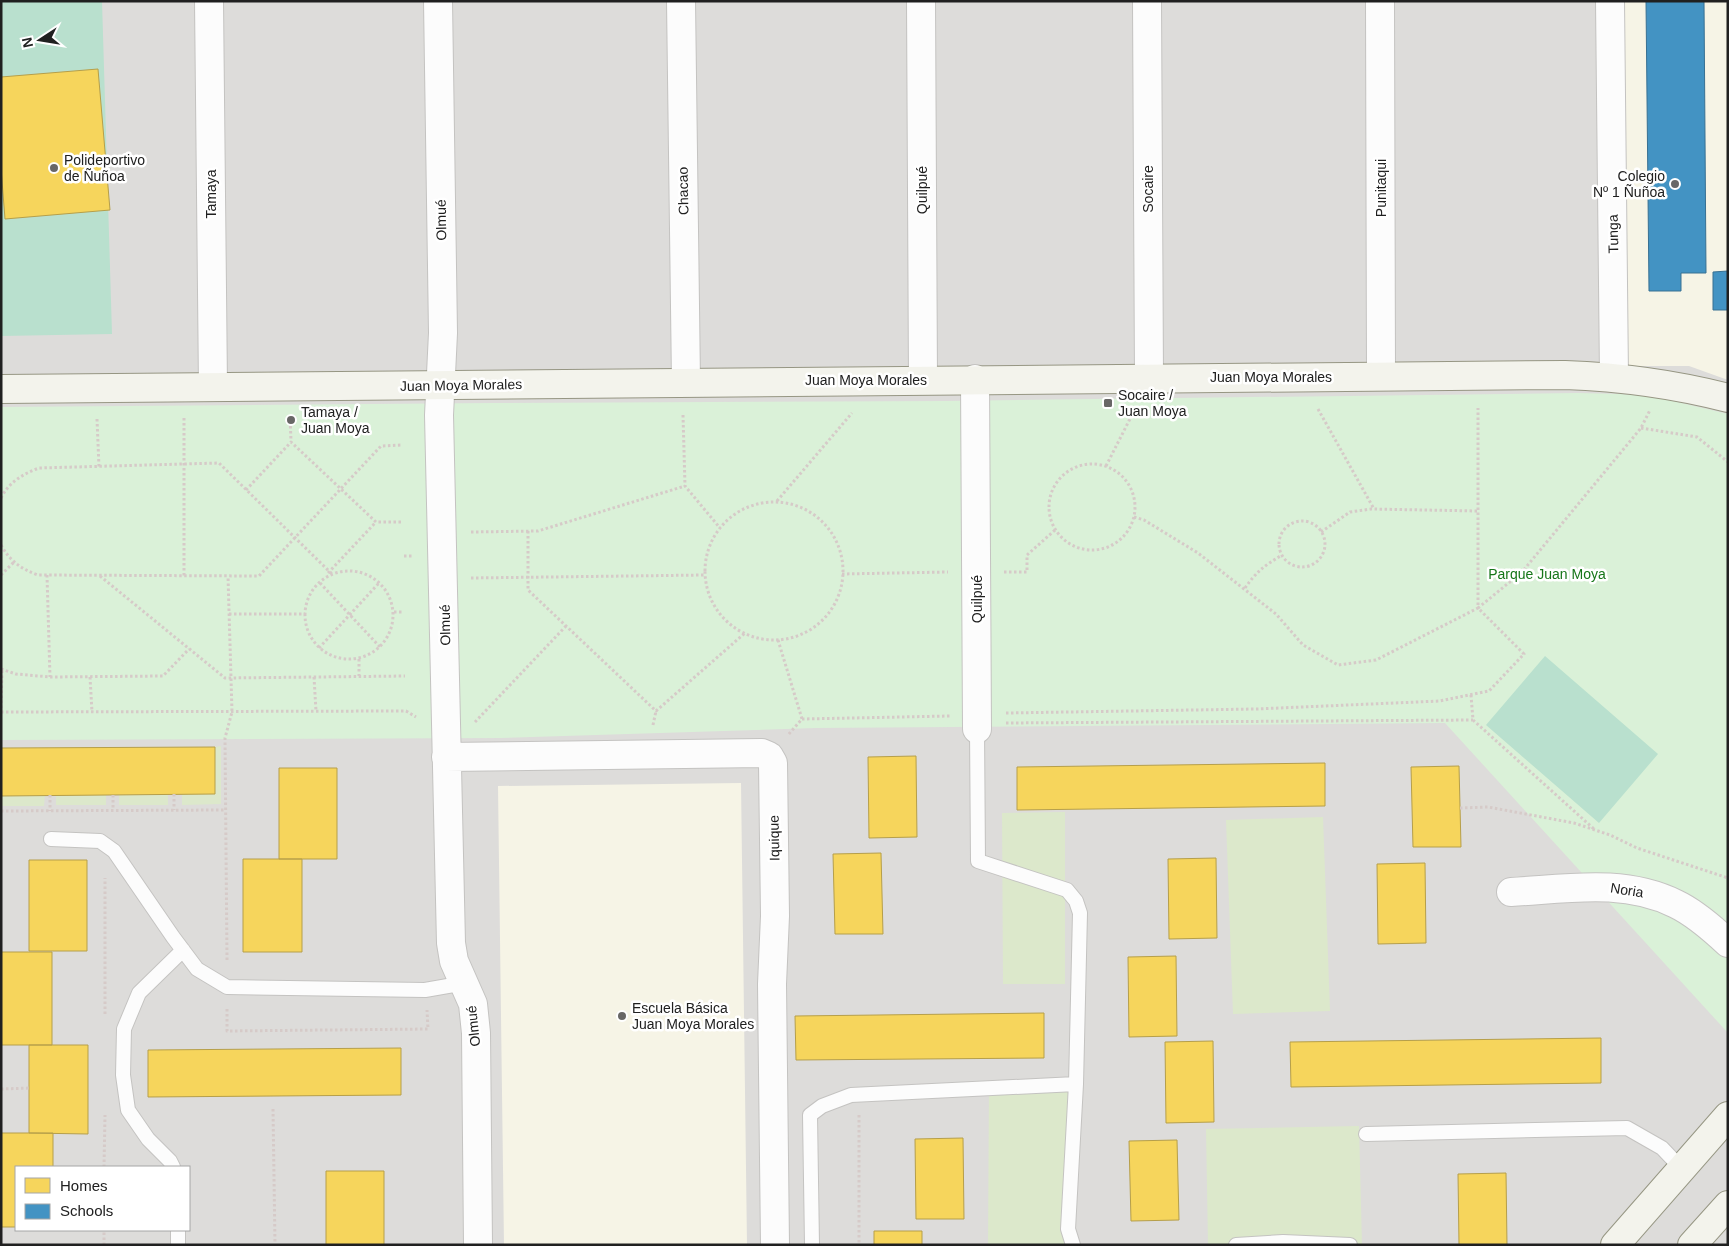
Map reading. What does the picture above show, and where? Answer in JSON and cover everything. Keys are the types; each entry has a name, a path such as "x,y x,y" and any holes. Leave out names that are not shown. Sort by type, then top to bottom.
{"street":[{"name":"Tamaya","path":"209,1 212,387"},
{"name":"Olmué","path":"438,1 443,333 439,435 451,943 454,961 473,1004 476,1033 478,1245"},
{"name":"Chacao","path":"681,1 686,382"},
{"name":"Quilpué","path":"921,1 923,380"},
{"name":"Socaire","path":"1146,1 1149,378"},
{"name":"Punitaqui","path":"1380,1 1381,376"},
{"name":"Tunga","path":"1610,1 1614,377"},
{"name":"Juan Moya Morales","path":"1,388 1565,375 1614,377 1670,385 1728,398"},
{"name":"Quilpué","path":"974,379 977,722"},
{"path":"446,757 762,753 769,756"},
{"name":"Iquique","path":"769,756 773,763 775,916 772,984 775,1245"},
{"name":"Noria","path":"1510,892 1606,886 1646,892 1677,904 1713,929 1728,943"},
{"path":"1615,1245 1728,1116"},
{"path":"1692,1245 1728,1205"}],"lane":[{"path":"977,722 978,861 1067,890 1076,901 1080,913 1076,1084 1068,1229 1073,1245"},
{"path":"51,839 100,840 114,851 197,969 227,987 426,990 465,983"},
{"path":"172,1166 170,1161 148,1140 128,1110 122,1075 124,1029 139,993 183,950"},
{"path":"812,1245 810,1115 822,1106 851,1095 859,1094 1076,1084"},
{"path":"1366,1134 1627,1128 1662,1148 1682,1169"},
{"path":"1236,1245 1283,1242 1350,1245"}],"path":[{"path":"769,756 802,719 938,716 977,722 1440,701 1489,691 1524,654 1478,608 1478,408"},
{"path":"1134,517 1144,520 1198,553 1246,588 1276,614 1303,645 1338,665 1376,660 1478,608 1522,572 1641,428 1651,408"},
{"path":"1318,409 1374,509"},
{"path":"1106,466 1134,411"},
{"path":"777,502 852,413"},
{"path":"683,415 685,486 720,528"},
{"path":"290,416 291,442 376,522 403,522"},
{"path":"184,418 184,576"},
{"path":"98,419 99,467"},
{"path":"1641,428 1697,437 1728,462"},
{"path":"246,490 291,442"},
{"path":"1,545 14,562 25,570 38,575 259,576 381,446 402,445"},
{"path":"1,498 5,490 15,480 39,468 219,463 331,573"},
{"path":"1094,464 1106,466 1117,472 1129,487 1135,504 1134,517 1128,530 1119,541 1106,548 1092,550 1078,548 1065,541 1055,530 1050,517 1049,502 1052,490 1059,478 1069,470 1081,465 1094,464"},
{"path":"468,532 538,531 685,486"},
{"path":"777,502 793,504 810,512 825,525 836,541 842,559 843,578 838,597 828,614 814,628 797,636 778,640 758,638 740,631 722,616 709,596 706,575 706,555 713,538 720,528 737,512 755,504 777,502"},
{"path":"1321,532 1350,512 1374,509 1478,511"},
{"path":"331,573 356,571 367,575 386,590 391,601 394,612 392,627 386,640 380,647 364,657 350,660 335,658 323,651 313,641 307,628 305,614 308,599 313,589 331,573 376,522"},
{"path":"1295,522 1310,522 1319,527 1326,545 1320,560 1302,568 1290,564 1282,555 1279,542 1281,534 1287,526 1295,522"},
{"path":"842,574 1027,572 1027,554 1055,530"},
{"path":"528,531 528,590 656,711 745,633"},
{"path":"1246,588 1255,574 1266,564 1282,555"},
{"path":"1,575 14,562"},
{"path":"47,575 50,677"},
{"path":"469,578 706,575"},
{"path":"100,576 225,678 405,676"},
{"path":"228,576 232,712 225,738 228,1030 428,1030 426,990"},
{"path":"319,583 380,647"},
{"path":"320,648 379,583"},
{"path":"394,612 404,612"},
{"path":"229,614 305,614"},
{"path":"1,712 406,711 433,727 470,727 566,626"},
{"path":"778,640 802,719"},
{"path":"1,708 2,669 16,674 50,677 163,676 189,649"},
{"path":"358,658 359,676"},
{"path":"90,677 92,712"},
{"path":"314,677 316,711"},
{"path":"1471,695 1473,720"},
{"path":"1006,723 1473,720 1596,831"},
{"path":"174,794 174,810"},
{"path":"50,795 50,811"},
{"path":"112,795 113,810"},
{"path":"1460,808 1488,807 1574,823 1637,848 1728,878"},
{"path":"1,811 225,810"},
{"path":"105,844 105,1020"},
{"path":"1,1089 30,1088"},
{"path":"859,1094 860,1245"},
{"path":"104,1166 105,1109"},
{"path":"273,1109 275,1245"},
{"path":"104,1231 104,1245"}],"shaded area":[{"path":"1,1 1728,1 1728,1245 1,1245"},
{"name":"Colegio Nº 1 Ñuñoa","path":"1619,1 1728,1 1728,380 1689,366 1625,366"},
{"name":"Escuela Básica Juan Moya Morales","path":"741,783 747,1245 504,1245 498,786"}],"green space":[{"name":"Polideportivo de Ñuñoa","path":"1,1 102,1 112,334 1,336"},
{"name":"Parque Juan Moya","path":"1577,393 1656,397 1728,414 1728,1033 1445,723 816,728 501,738 1,740 1,407 947,401"},
{"path":"1545,656 1658,754 1599,823 1486,725"},
{"path":"221,746 221,804 182,805 182,794 215,794 215,747"},
{"path":"168,794 168,805 119,805 119,795"},
{"path":"45,795 44,806 1,806 1,796"},
{"path":"56,795 106,795 106,805 56,805"},
{"path":"1065,812 1065,984 1003,984 1002,813"},
{"path":"1323,817 1330,1011 1233,1014 1226,820"},
{"path":"989,1084 1069,1084 1068,1245 988,1245"},
{"path":"1359,1126 1362,1245 1208,1245 1206,1129"}],"building: Homes":[{"path":"98,69 110,210 5,219 1,168 1,77"},
{"path":"215,747 215,794 1,796 1,748"},
{"path":"916,756 917,837 869,838 868,757"},
{"path":"1325,763 1325,806 1017,810 1017,767"},
{"path":"1459,766 1461,847 1413,847 1411,767"},
{"path":"279,768 337,768 337,859 279,859"},
{"path":"881,853 883,934 835,934 833,854"},
{"path":"1216,858 1217,938 1169,939 1168,859"},
{"path":"243,859 302,859 302,952 243,952"},
{"path":"29,860 87,860 87,951 29,951"},
{"path":"1425,863 1426,943 1378,944 1377,864"},
{"path":"1,952 52,952 52,1045 1,1045"},
{"path":"1176,956 1177,1036 1129,1037 1128,957"},
{"path":"1044,1013 1044,1058 796,1060 795,1016"},
{"path":"1601,1038 1601,1083 1291,1087 1290,1042"},
{"path":"1213,1041 1214,1122 1166,1123 1165,1042"},
{"path":"29,1045 88,1045 88,1134 29,1133"},
{"path":"401,1048 401,1095 148,1097 148,1050"},
{"path":"1,1133 53,1133 53,1166 15,1166 15,1227 1,1227"},
{"path":"963,1138 964,1219 916,1219 915,1139"},
{"path":"1177,1140 1179,1220 1131,1221 1129,1141"},
{"path":"326,1171 384,1171 384,1245 326,1245"},
{"path":"1506,1173 1507,1245 1459,1245 1458,1174"},
{"path":"874,1231 922,1231 922,1245 874,1245"}],"building: Schools":[{"path":"1646,1 1704,1 1706,273 1681,273 1681,291 1649,291"},
{"path":"1728,271 1728,310 1713,310 1713,272"}],"place":[{"name":"Polideportivo de Ñuñoa","path":"54,168"},
{"name":"Colegio Nº 1 Ñuñoa","path":"1675,184"},
{"name":"Socaire / Juan Moya","path":"1108,403"},
{"name":"Tamaya / Juan Moya","path":"291,420"},
{"name":"Escuela Básica Juan Moya Morales","path":"622,1016"}]}
